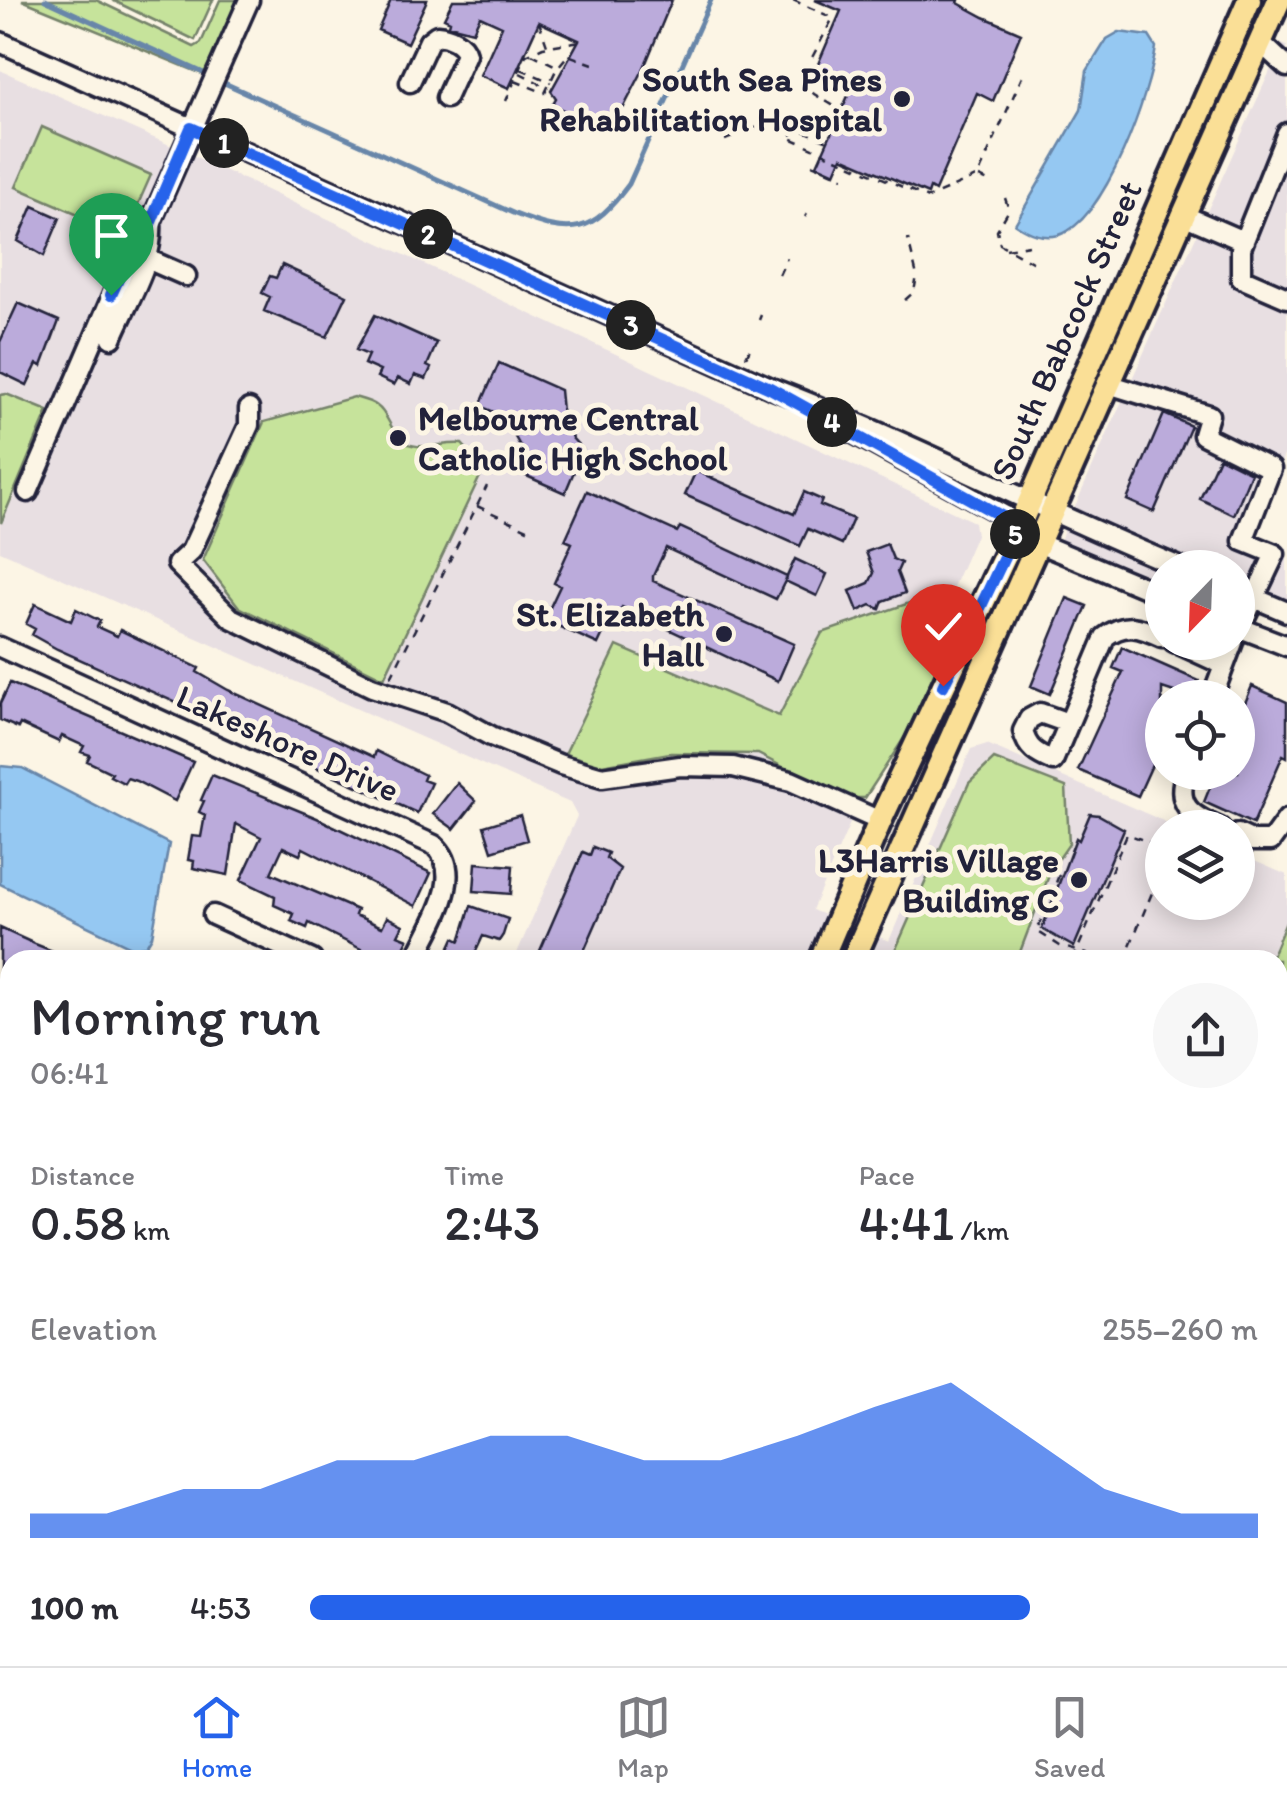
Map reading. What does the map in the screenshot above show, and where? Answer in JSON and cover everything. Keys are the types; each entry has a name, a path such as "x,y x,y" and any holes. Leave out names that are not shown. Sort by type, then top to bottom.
{"main road":[{"name":"South Babcock Street","path":"856,950 1038,543 1040,508 1249,0"},
{"name":"South Babcock Street","path":"825,950 880,821 1019,526 1040,508 1108,384 1279,0"}],"street":[{"path":"28,492 139,255 152,240 151,222 249,0"},
{"path":"410,82 428,41 436,35 444,36 459,43 466,54 446,98"},
{"path":"0,42 1145,552"},
{"path":"1260,42 1287,67"},
{"path":"1287,133 1244,242 1240,278 1287,298"},
{"path":"1183,214 1244,242"},
{"path":"139,255 186,276"},
{"path":"112,338 139,255"},
{"path":"1108,384 1209,414 1204,435 1271,469 1243,541 1275,554 1255,582"},
{"path":"770,388 1019,526 1038,543 1145,588"},
{"path":"249,409 249,425 202,528 191,551 177,564 231,618 382,691 446,712 491,736 602,777 680,766 733,767 791,781 880,821"},
{"path":"1255,598 1287,612"},
{"path":"1068,723 1104,637 1118,626 1145,629"},
{"path":"1255,637 1287,646"},
{"name":"Lakeshore Drive","path":"0,647 434,846 444,856 448,885 419,950"},
{"path":"1215,660 1224,664"},
{"path":"1218,680 1226,660"},
{"path":"1255,840 1271,841 1287,819"},
{"path":"213,915 290,950"}],"path":[{"path":"726,140 782,118 826,140 840,109 805,84 807,67 833,18 792,0"},
{"path":"539,22 547,46"},
{"path":"506,100 531,53 547,46 581,41"},
{"path":"531,53 558,66"},
{"path":"545,92 568,55 592,64"},
{"path":"519,70 552,82"},
{"path":"519,70 545,92"},
{"path":"799,129 788,136 928,198 978,176 1025,70"},
{"path":"515,81 545,92"},
{"path":"812,164 843,177"},
{"path":"978,176 991,182"},
{"path":"1005,198 1010,210 996,235 1004,249 1039,266"},
{"path":"905,300 914,292 917,276 908,240"},
{"path":"1004,249 1029,246"},
{"path":"780,275 787,258"},
{"path":"744,362 750,349"},
{"path":"382,691 405,654 487,486"},
{"path":"478,506 534,532"},
{"path":"1077,950 1127,834 1145,841"},
{"path":"1059,875 1038,931 1075,950"},
{"path":"1128,950 1145,910"}],"shaded area":[{"path":"1282,44 1287,46 1287,449 1249,533 1287,548 1287,602 1255,588 1255,550 1163,550 1072,513"},
{"name":"Melbourne Central Catholic High School","path":"0,70 181,150 974,522 976,535 812,910 889,941 971,749 987,744 1145,813 1145,920 1255,920 1255,861 1287,875 1287,950 518,950 577,816 570,803 0,551"},
{"path":"1065,528 1145,562 1145,578 1059,543"}],"green space":[{"path":"22,0 96,0 194,47 201,43 220,0 241,0 207,76"},
{"path":"112,0 213,0 195,40"},
{"path":"42,127 151,175 112,263 87,252 99,223 16,187"},
{"path":"0,395 48,411 1,523"},
{"path":"354,397 381,410 406,443 462,444 484,468 384,678 239,607 203,560 264,422"},
{"path":"915,601 961,614 906,735 865,798 842,798 758,754 670,753 602,765 565,754 617,646 779,716 822,633"},
{"path":"994,759 1066,787 1069,844 1051,870 1021,950 895,950 969,783"},
{"path":"1287,920 1287,950 1274,950"}],"water":[{"path":"1119,32 1149,36 1156,47 1145,93 1123,152 1093,206 1076,224 1059,235 1031,232 1015,224 1081,110 1087,71 1107,39"},
{"path":"0,766 22,768 169,844 152,936 146,946 133,948 0,884"}],"building":[{"path":"391,0 427,0 407,43 378,30"},
{"path":"453,0 672,0 643,70 611,132 552,105 556,98 551,91 579,40 539,22 509,88 480,75 502,26 480,16 473,31 449,25 450,21 444,18"},
{"name":"South Sea Pines Rehabilitation Hospital","path":"815,0 959,0 958,3 984,17 1021,33 993,101 977,93 935,191 930,188 928,194 842,157 835,173 817,165 852,87 815,71 841,11"},
{"path":"33,206 60,218 44,256 18,241"},
{"path":"282,265 347,295 327,337 264,311 270,297 262,293 270,276 276,278"},
{"path":"18,303 59,321 42,366 37,364 27,385 0,372 0,342"},
{"path":"375,315 437,343 426,379 415,375 411,384 398,378 394,385 377,377 380,371 364,364 368,355 356,350"},
{"path":"499,363 560,390 562,411 572,438 583,450 565,493 522,474 528,460 515,437 512,420 480,406"},
{"path":"1164,414 1191,426 1154,512 1127,500"},
{"path":"1219,457 1251,473 1234,515 1200,499"},
{"path":"696,471 794,514 804,492 822,500 820,505 853,519 842,544 808,529 800,546 685,495"},
{"path":"587,491 677,532 680,527 787,577 776,599 666,548 653,576 653,581 794,644 778,681 622,607 619,612 614,610 598,644 544,620 560,586 554,583 572,543 565,540"},
{"path":"887,544 893,559 901,563 897,572 905,593 883,601 880,609 871,605 858,611 850,591 869,583 874,573 866,552"},
{"path":"795,559 827,574 817,596 785,581"},
{"path":"1067,598 1087,606 1050,694 1031,686"},
{"path":"35,604 71,621 76,609 100,621 97,627 117,636 120,630 199,668 197,672 228,690 374,757 376,751 425,775 423,780 431,783 417,813 296,758 299,751 278,741 274,747 57,649 32,635 35,629 26,624"},
{"path":"1122,647 1197,680 1145,680 1145,781 1138,796 1078,770 1123,672 1113,668"},
{"path":"10,683 193,762 175,801 136,781 127,778 124,783 110,776 112,773 87,761 90,755 81,752 84,746 62,736 59,742 20,724 18,728 0,720 0,704"},
{"path":"1255,687 1287,702 1287,757 1283,755 1255,819 1255,810 1222,810 1204,802 1209,790 1255,790"},
{"path":"212,775 317,818 431,873 416,906 303,848 300,855 283,847 271,873 357,910 355,915 382,927 387,917 403,925 398,935 408,939 403,950 363,950 309,923 307,928 291,921 294,914 274,905 275,896 241,880 261,837 236,824 228,875 193,868 194,861 188,860 192,836 201,837 205,815 199,812 204,801 201,800"},
{"path":"457,783 476,801 454,829 433,814"},
{"name":"L3Harris Village Building C","path":"1090,814 1124,829 1074,947 1042,929 1076,838 1079,840"},
{"path":"520,815 527,840 492,851 484,826"},
{"path":"593,847 608,853 606,858 620,869 584,950 540,950 583,852 590,855"},
{"path":"476,863 513,866 511,894 474,891"},
{"path":"471,906 508,919 499,941 483,936 477,950 449,950 454,938 460,941"},
{"path":"0,928 50,950 0,950"}],"waterway":[{"path":"45,0 210,76"},
{"path":"220,81 515,214 552,226 580,226 604,213 629,184 711,0"}],"place":[{"name":"South Sea Pines Rehabilitation Hospital","path":"902,99"},
{"name":"Melbourne Central Catholic High School","path":"398,438"},
{"name":"St. Elizabeth Hall","path":"724,634"},
{"name":"L3Harris Village Building C","path":"1079,880"}],"route":[{"path":"111,295 141,229 151,222 191,128 770,388 1019,526 943,686"}]}
